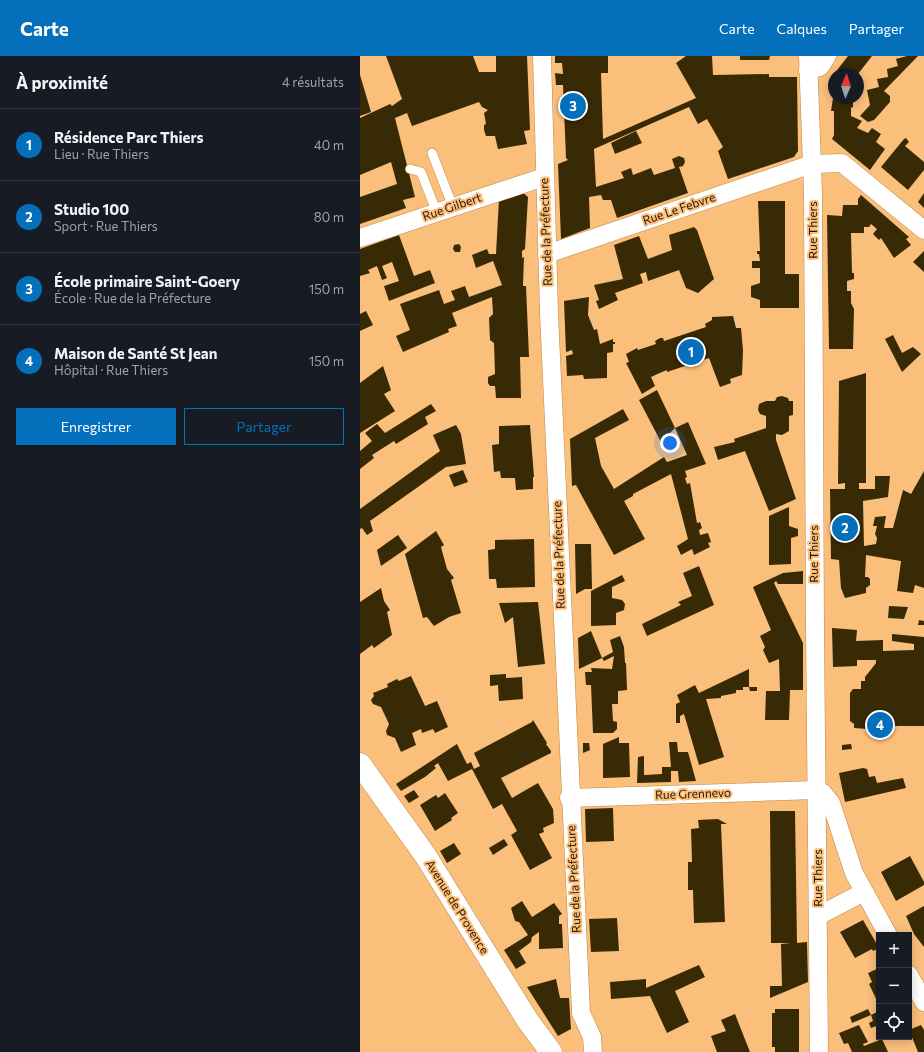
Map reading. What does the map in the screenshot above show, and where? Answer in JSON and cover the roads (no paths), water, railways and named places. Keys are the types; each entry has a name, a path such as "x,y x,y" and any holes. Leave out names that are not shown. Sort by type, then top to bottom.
{"street":[{"name":"Rue de la Préfecture","path":"542,56 544,177 569,798 581,1013 592,1045"},
{"path":"808,63 820,67 828,56"},
{"name":"Rue Thiers","path":"808,63 812,164 819,1052"},
{"name":"Rue Le Febvre","path":"547,254 812,164 842,163 924,230"},
{"name":"Rue Gilbert","path":"360,238 544,177"},
{"name":"Avenue de Provence","path":"360,764 425,855 528,1021 550,1052"},
{"path":"817,790 823,793 831,803 854,873 886,932"},
{"name":"Rue Grennevo","path":"569,798 817,790"},
{"path":"818,916 864,892"},
{"path":"912,980 924,1002"},
{"path":"592,1045 607,1052"}],"lane":[{"path":"432,154 445,210"},
{"path":"410,169 421,172 445,210"}],"place":[{"name":"École primaire Saint-Goery","path":"573,106"},
{"name":"Résidence Parc Thiers","path":"691,352"},
{"name":"Studio 100","path":"845,528"},
{"name":"Maison de Santé St Jean","path":"880,725"}]}
